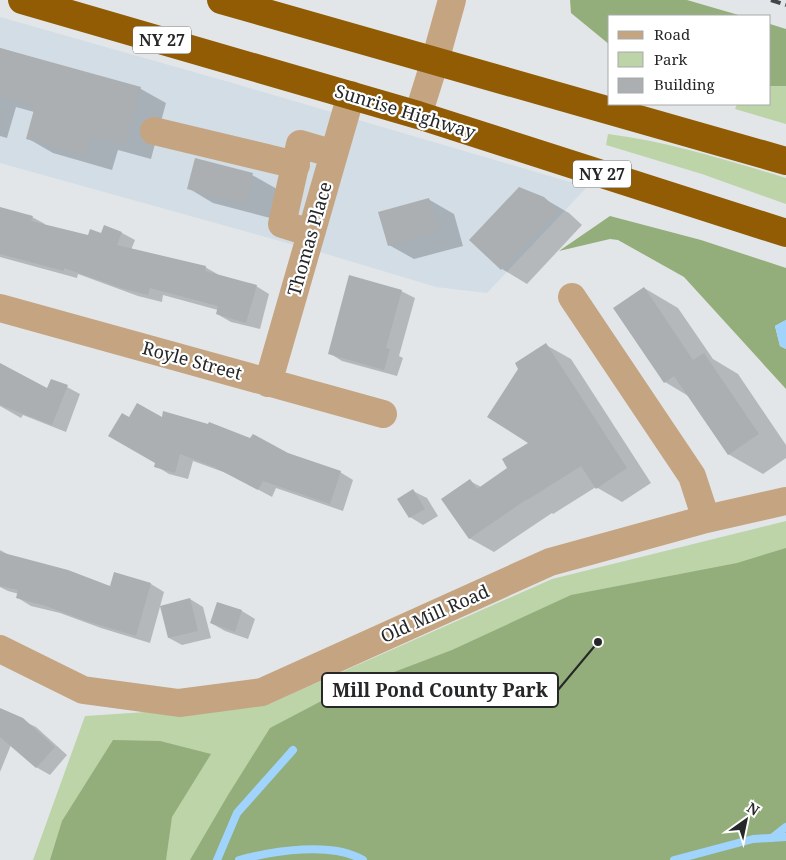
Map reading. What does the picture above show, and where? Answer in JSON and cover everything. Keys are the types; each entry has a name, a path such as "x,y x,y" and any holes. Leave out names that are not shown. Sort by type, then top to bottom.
{"highway":[{"name":"Sunrise Highway","path":"22,0 418,115 786,233"},
{"path":"221,0 786,162"}],"street":[{"path":"418,115 452,0"},
{"name":"Thomas Place","path":"268,382 351,95"},
{"path":"154,131 296,165"},
{"path":"311,233 282,224 300,144 334,154"},
{"path":"572,297 692,476 706,519"},
{"name":"Royle Street","path":"0,308 383,414"},
{"name":"Old Mill Road","path":"0,649 83,690 179,703 262,692 550,562 706,519 786,500"}],"shaded area":[{"path":"0,17 587,187 487,293 436,287 323,253 0,163"}],"green space":[{"path":"570,0 687,0 739,15 608,15 608,43 571,13"},
{"path":"771,24 786,29 786,86 771,86"},
{"path":"771,86 786,86 786,124 735,109 737,105 771,105"},
{"path":"608,134 676,147 786,178 786,204 702,174 606,145"},
{"path":"610,216 701,240 786,268 786,320 775,326 780,346 786,349 786,389 684,277 618,240 610,239 559,251"},
{"path":"786,521 786,860 33,860 85,716 269,704 552,579"},
{"path":"786,548 786,860 190,860 270,728 331,696 452,650 571,595 737,563"},
{"path":"113,740 160,741 211,754 172,817 166,860 50,860 62,821"}],"water":[{"path":"786,320 786,349 780,346 775,326"}],"building":[{"path":"0,48 141,87 125,145 92,136 87,156 26,139 35,106 0,96"},
{"path":"195,158 253,173 244,204 187,189"},
{"path":"519,187 544,197 558,210 501,270 469,240"},
{"path":"429,198 438,232 388,246 378,212"},
{"path":"0,207 33,216 31,221 88,235 90,229 101,233 104,225 122,232 117,245 206,266 205,271 257,285 246,323 216,314 218,306 150,288 148,295 124,289 64,268 64,271 0,254"},
{"path":"349,275 402,290 386,348 390,349 384,370 328,354"},
{"path":"644,287 693,360 704,353 759,434 728,455 674,376 664,383 613,308"},
{"path":"546,343 627,468 596,489 581,466 527,499 469,539 441,499 470,479 477,489 507,468 502,459 528,443 487,417 518,369 515,363"},
{"path":"0,363 47,388 51,379 68,385 52,425 0,405"},
{"path":"137,403 162,417 163,411 208,424 209,422 250,438 253,434 288,453 341,471 330,504 263,481 258,490 214,467 180,454 175,473 154,467 155,463 108,436 122,413 129,417"},
{"path":"413,489 425,509 409,518 397,499"},
{"path":"0,552 68,570 110,586 114,572 151,583 136,636 16,598 18,590 0,586"},
{"path":"190,598 198,631 168,638 160,606"},
{"path":"217,602 242,610 235,632 210,623"},
{"path":"0,708 23,718 55,747 36,768 0,737"}],"waterway":[{"path":"217,860 237,813 293,750"},
{"path":"772,838 786,827"},
{"path":"674,860 753,839 786,837"},
{"path":"239,860 302,849 335,851 350,854 363,860"}],"railway":[{"path":"771,0 786,5"}],"place":[{"name":"Mill Pond County Park","path":"598,642"}]}
